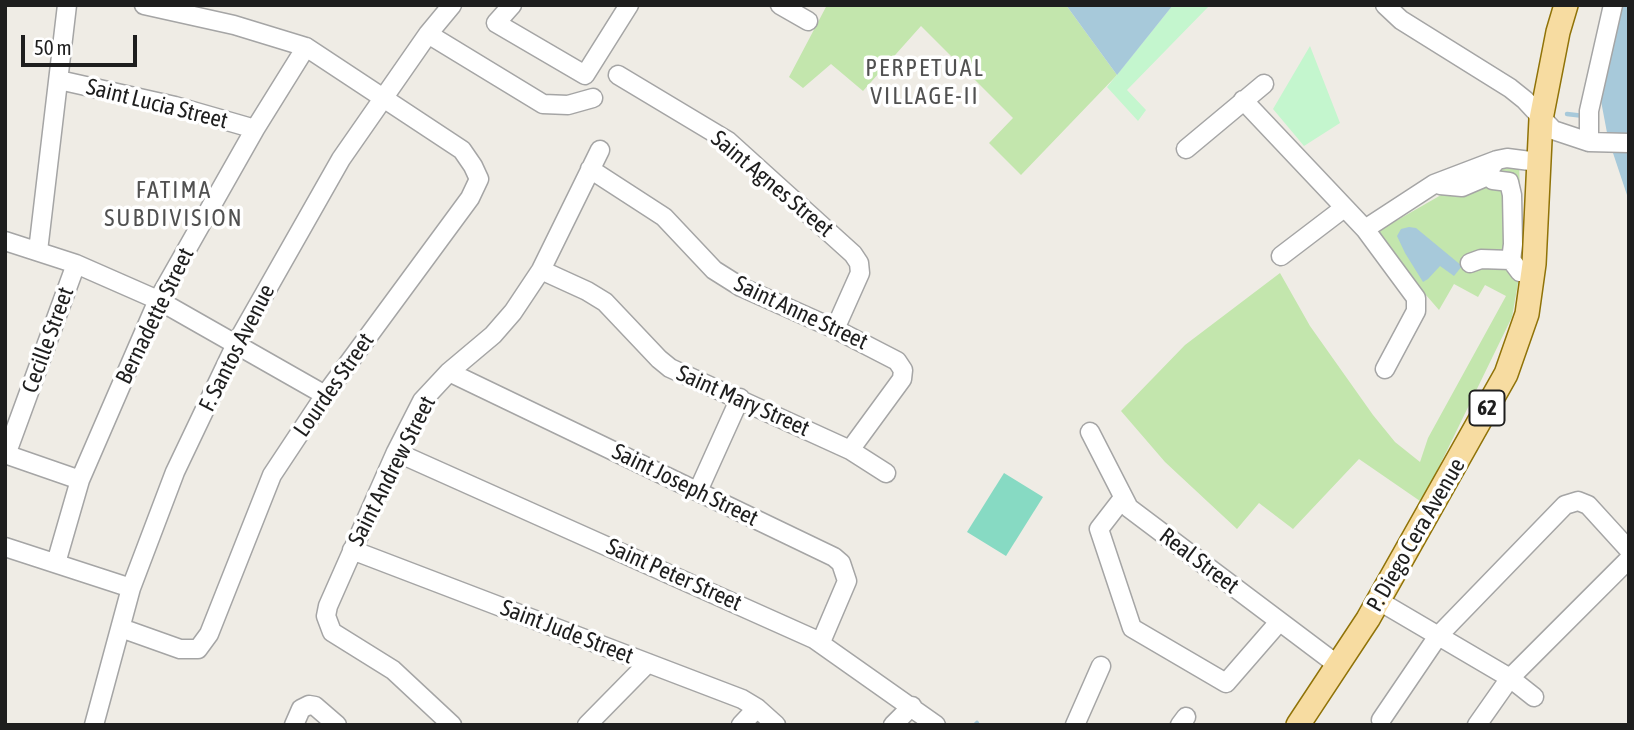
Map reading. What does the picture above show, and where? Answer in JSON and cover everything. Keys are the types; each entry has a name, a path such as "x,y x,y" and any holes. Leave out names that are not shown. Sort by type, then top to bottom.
{"main road":[{"name":"P. Diego Cera Avenue","path":"1308,721 1379,601 1506,374 1527,314 1534,264 1532,166 1558,32 1566,5"}],"street":[{"path":"38,251 67,5"},
{"path":"144,5 234,25 306,47 383,98"},
{"name":"F. Santos Avenue","path":"94,725 131,588 175,472 236,344 341,159 428,34 452,5"},
{"path":"512,5 496,23 585,75 622,7"},
{"path":"780,5 808,21"},
{"path":"1385,5 1401,20 1510,88 1553,130 1629,142"},
{"path":"1593,138 1589,111 1613,5"},
{"path":"428,34 543,104 568,105 593,98"},
{"name":"Bernadette Street","path":"56,563 80,480 158,300 255,129 306,47"},
{"name":"Saint Agnes Street","path":"618,75 728,141 853,254 859,263 860,273 835,329"},
{"name":"Saint Lucia Street","path":"59,80 175,106 255,129"},
{"path":"1186,149 1264,84"},
{"name":"Lourdes Street","path":"121,628 180,649 198,649 209,634 272,475 325,395 470,198 479,179 461,150 383,98"},
{"path":"1243,100 1365,229 1416,298 1416,311 1385,369"},
{"name":"Saint Andrew Street","path":"452,725 393,670 332,632 326,616 328,606 396,452 422,401 449,372 493,335 513,312 541,270 600,150"},
{"path":"1365,229 1434,184 1462,187 1507,158 1532,166"},
{"path":"1493,167 1493,180 1509,182 1517,177 1520,171 1532,166"},
{"name":"Saint Anne Street","path":"590,170 664,217 714,270 741,287 897,360 903,370 902,379 850,450"},
{"path":"1470,263 1481,259 1515,266 1509,182"},
{"path":"1280,256 1344,208"},
{"path":"5,241 76,264 158,300 325,395"},
{"name":"Cecille Street","path":"6,455 76,264"},
{"name":"Saint Mary Street","path":"541,270 605,302 670,368 850,450 886,474"},
{"name":"Saint Joseph Street","path":"449,372 834,557 846,572 845,589 821,642"},
{"path":"698,491 740,398"},
{"name":"Real Street","path":"1090,432 1129,508 1339,666"},
{"name":"Saint Peter Street","path":"396,452 821,642 936,725"},
{"path":"6,455 80,480"},
{"path":"1123,498 1099,529 1132,628 1226,683 1279,622"},
{"path":"1381,720 1438,636 1564,505 1578,501 1588,505 1629,550"},
{"path":"5,547 131,588"},
{"name":"Saint Jude Street","path":"352,550 742,699 776,725"},
{"path":"1477,725 1510,678 1629,559"},
{"path":"1379,601 1510,678 1534,697"},
{"path":"587,725 648,663"},
{"path":"1075,725 1101,666"},
{"path":"294,725 301,709 309,705 315,706 337,725"},
{"path":"893,725 912,706"},
{"path":"741,725 757,708"}],"green space":[{"path":"827,5 1066,5 1117,75 1021,175 989,143 1013,118 921,26 863,91 831,64 803,88 789,77"},
{"path":"1173,5 1210,5 1127,90 1146,110 1138,121 1107,87"},
{"path":"1310,46 1340,123 1304,146 1273,109"},
{"path":"1504,159 1519,162 1522,261 1512,317 1420,501 1359,459 1293,529 1259,503 1237,529 1165,462 1121,411 1185,345 1280,273 1310,326 1373,415 1395,442 1420,462 1428,438 1506,296 1485,285 1478,297 1454,284 1439,310 1373,234"},
{"path":"1004,473 1043,497 1006,556 967,532"}],"water":[{"path":"1066,5 1173,5 1117,75"},
{"path":"1621,5 1629,5 1629,201 1608,138 1601,101 1602,74"},
{"path":"1416,228 1462,266 1454,276 1440,266 1423,282 1397,236 1401,229"}],"waterway":[{"path":"1567,114 1584,116"}],"district":[{"name":"PERPETUAL VILLAGE-II","path":"925,82"},
{"name":"FATIMA SUBDIVISION","path":"174,204"}]}
